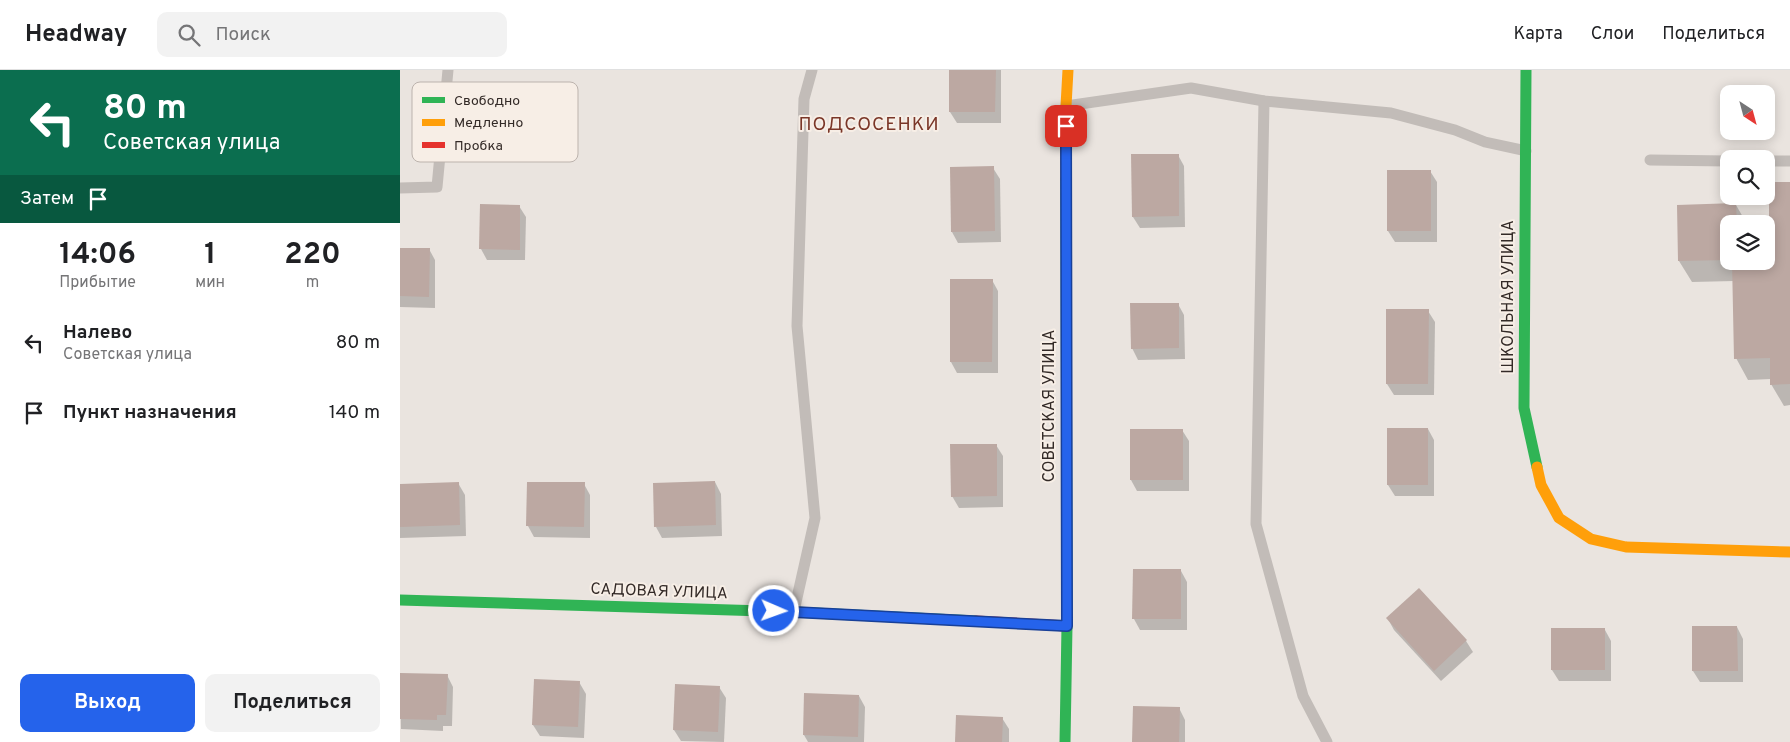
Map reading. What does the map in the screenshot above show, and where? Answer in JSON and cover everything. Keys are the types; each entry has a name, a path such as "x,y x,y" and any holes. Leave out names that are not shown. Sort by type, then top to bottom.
{"street":[{"name":"СОВЕТСКАЯ УЛИЦА","path":"1065,742 1067,626 1066,106 1068,70"},
{"name":"ШКОЛЬНАЯ УЛИЦА","path":"1526,70 1524,408 1541,485 1559,518 1592,539 1626,546 1790,552"},
{"name":"САДОВАЯ УЛИЦА","path":"400,600 794,612 1067,626"}],"lane":[{"path":"794,612 814,518 797,326 804,99 812,70"},
{"path":"1066,106 1192,88 1264,101 1392,113 1455,130 1485,142 1526,151"},
{"path":"1264,101 1256,524 1302,696 1327,742"},
{"path":"1650,160 1720,161"},
{"path":"1775,161 1790,161"},
{"path":"400,188 437,187 439,162"}],"building":[{"path":"949,70 996,70 995,112 949,112"},
{"path":"1131,154 1179,154 1179,216 1132,217"},
{"path":"994,166 995,231 951,232 950,167"},
{"path":"1387,170 1431,170 1431,231 1387,231"},
{"path":"1775,182 1790,182 1790,384 1770,385 1770,358 1734,359 1732,270 1775,270 1775,215 1769,215 1769,205 1775,205"},
{"path":"480,204 520,205 520,250 479,249"},
{"path":"1677,205 1736,205 1737,215 1720,215 1720,260 1678,261"},
{"path":"400,248 430,248 429,297 400,296"},
{"path":"950,279 993,279 992,362 950,362"},
{"path":"1130,303 1179,303 1179,348 1131,349"},
{"path":"1386,309 1429,309 1428,384 1386,384"},
{"path":"1387,428 1428,428 1428,485 1387,485"},
{"path":"1130,429 1183,429 1183,480 1130,480"},
{"path":"950,444 997,444 997,496 951,497"},
{"path":"715,481 716,525 654,527 653,483"},
{"path":"459,482 460,525 400,527 400,484"},
{"path":"527,482 585,482 584,527 526,526"},
{"path":"1133,569 1181,569 1181,619 1132,619"},
{"path":"1419,588 1467,640 1434,671 1386,618"},
{"path":"1692,626 1737,626 1738,671 1692,671"},
{"path":"1551,628 1605,628 1605,670 1551,670"},
{"path":"400,673 448,674 446,715 437,715 437,720 400,719"},
{"path":"534,679 580,681 578,727 532,725"},
{"path":"675,684 720,686 718,732 673,730"},
{"path":"804,693 859,695 858,737 803,735"},
{"path":"1133,706 1180,707 1179,742 1132,742"},
{"path":"956,715 1003,717 1002,742 955,742"}],"traffic: fast":[{"path":"1526,70 1524,408 1537,467"},
{"path":"1065,742 1067,626 1066,179"},
{"path":"400,600 794,612 976,621"}],"traffic: slow":[{"path":"1066,179 1068,70"},
{"path":"1537,467 1541,485 1559,518 1591,539 1626,547 1790,552"}],"traffic: jam":[{"path":"976,621 1067,626"}],"district":[{"name":"ПОДСОСЕНКИ","path":"869,125"}],"route":[{"path":"774,611 1067,626 1066,126"}]}
